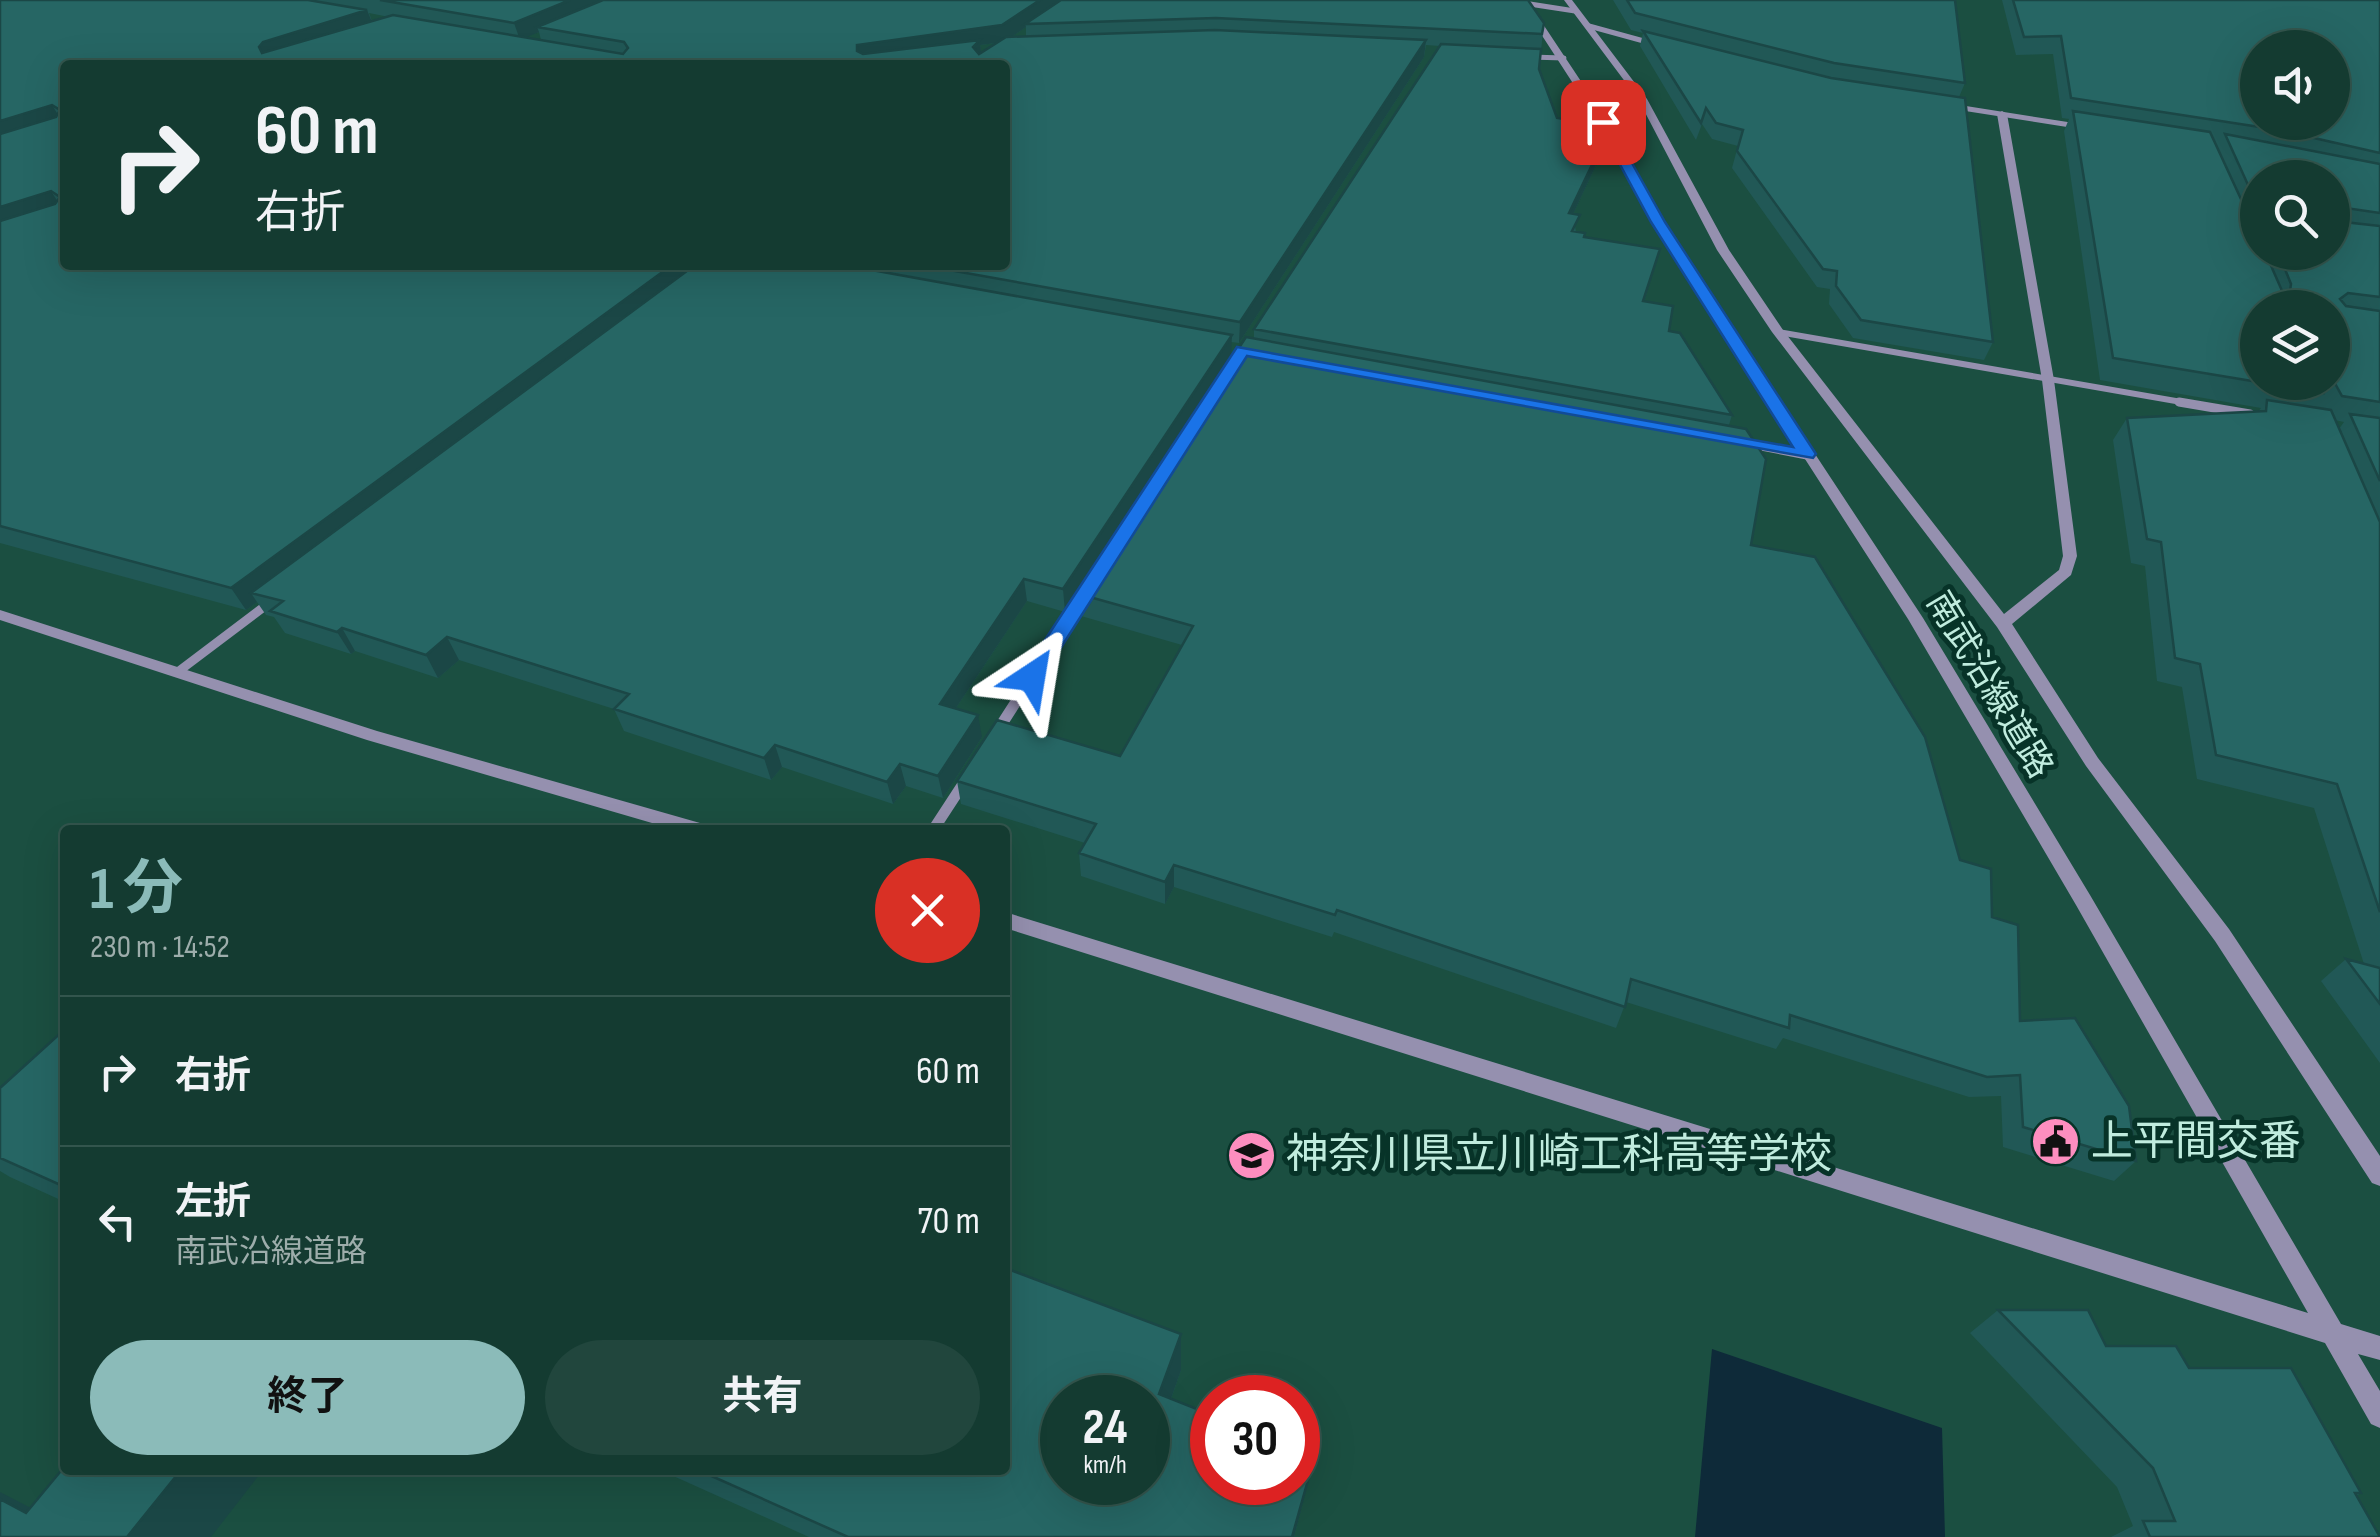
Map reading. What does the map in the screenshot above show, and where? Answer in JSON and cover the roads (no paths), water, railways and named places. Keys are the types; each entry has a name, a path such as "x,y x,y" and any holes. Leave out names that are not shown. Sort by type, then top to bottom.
{"street":[{"path":"1504,0 1572,6"},
{"name":"南武沿線道路","path":"1524,2 1564,58 1658,222 1915,618 2380,1415"},
{"name":"南武沿線道路","path":"1572,6 1642,99 1723,250 1778,332 2003,623 2092,762 2222,934 2380,1176"},
{"path":"1589,26 1661,45"},
{"path":"1527,57 1564,58"},
{"path":"1950,106 2094,129"},
{"path":"2002,114 2048,380 2070,556 2066,572 2003,623"},
{"path":"1778,332 2262,416"},
{"path":"1734,441 1807,454"},
{"path":"992,740 1095,580"},
{"path":"180,670 284,592"},
{"path":"0,615 180,670 373,736 683,825"},
{"path":"936,825 971,771"},
{"path":"1010,922 2380,1348"}],"water":[{"path":"1712,1349 1942,1428 1945,1537 1695,1537"}],"place":[{"name":"上平間交番","path":"2056,1142"},
{"name":"神奈川県立川崎工科高等学校","path":"1251,1155"}]}
